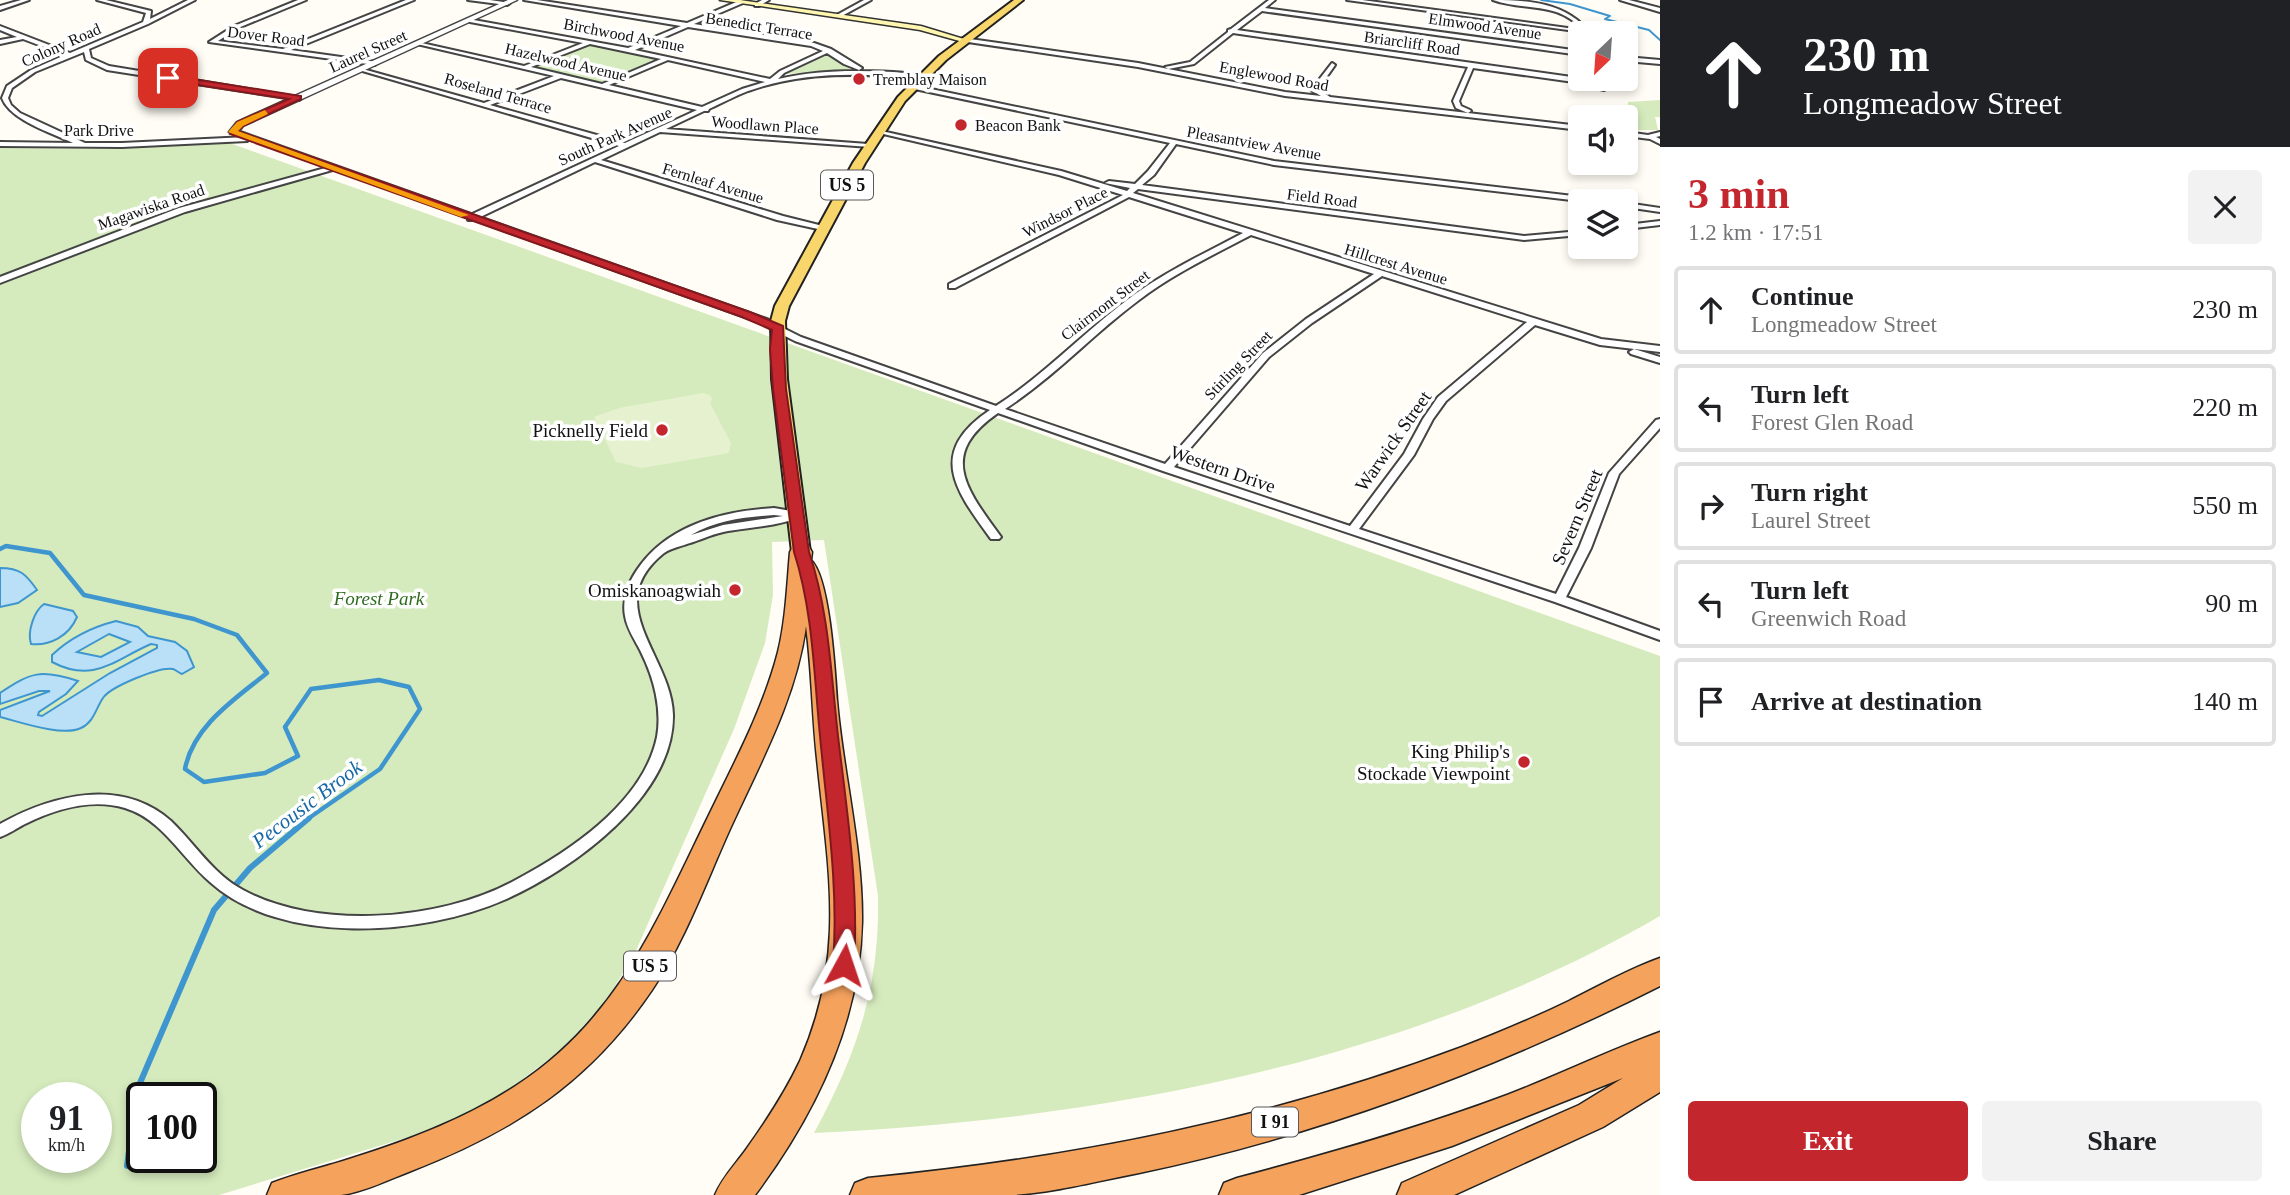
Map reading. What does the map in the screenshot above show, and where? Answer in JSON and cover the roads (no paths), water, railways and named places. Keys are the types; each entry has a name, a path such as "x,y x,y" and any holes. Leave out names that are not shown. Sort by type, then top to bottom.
{"highway":[{"name":"US 5","path":"733,1195 789,1115 818,1055 844,965 847,922 818,629 809,575 801,552"},
{"name":"US 5","path":"285,1195 406,1159 475,1128 517,1104 557,1076 591,1045 614,1018 651,964 777,694 791,650 801,552"},
{"name":"I 91","path":"868,1195 993,1183 1122,1159 1286,1119 1436,1072 1568,1018 1660,971"},
{"path":"1237,1195 1313,1175 1469,1124 1601,1073 1660,1046"},
{"path":"1415,1195 1591,1116 1660,1074"}],"main road":[{"path":"724,0 933,30 963,40"},
{"name":"US 5","path":"801,552 779,389 776,349 778,317 879,131 922,77 963,40 1018,0"}],"street":[{"path":"0,8 26,0"},
{"path":"100,0 149,12 171,12"},
{"name":"Colony Road","path":"82,144 14,111 5,99 6,90 13,82 54,61 171,12 192,0"},
{"name":"Dover Road","path":"303,0 236,27 212,41 223,45 375,63"},
{"path":"280,52 411,0"},
{"path":"471,0 511,2"},
{"name":"Benedict Terrace","path":"527,0 828,50 843,62 873,71"},
{"path":"757,5 766,0"},
{"path":"838,16 868,0"},
{"path":"1151,67 1192,62 1272,0"},
{"path":"1350,0 1568,30"},
{"path":"1496,0 1566,13 1579,21"},
{"path":"1623,0 1660,10"},
{"name":"Laurel Street","path":"233,129 511,2"},
{"path":"629,50 741,2"},
{"name":"Elmwood Avenue","path":"1261,9 1568,51"},
{"path":"146,23 149,12"},
{"name":"Birchwood Avenue","path":"470,20 591,42 771,81"},
{"path":"0,28 69,55"},
{"name":"Briarcliff Road","path":"1230,31 1568,80"},
{"path":"0,42 23,37"},
{"name":"Englewood Road","path":"963,40 1151,67 1285,94 1568,126"},
{"path":"525,67 591,42"},
{"name":"Hazelwood Avenue","path":"419,43 706,110"},
{"path":"86,49 88,59 117,71 299,97"},
{"name":"South Park Avenue","path":"771,81 782,72 828,50"},
{"path":"604,85 668,58"},
{"path":"1638,60 1660,62"},
{"path":"54,61 96,64"},
{"path":"1192,62 1203,76 1211,79"},
{"path":"1314,90 1332,65"},
{"path":"1411,108 1440,106 1456,101 1471,66"},
{"name":"Roseland Terrace","path":"361,69 489,102 626,146"},
{"name":"South Park Avenue","path":"471,218 744,90 771,81 814,73 873,71 922,77"},
{"path":"489,102 562,75"},
{"name":"Pleasantview Avenue","path":"912,88 1288,165 1568,198"},
{"path":"1285,94 1314,90 1343,102"},
{"path":"1456,101 1461,108 1484,115"},
{"path":"489,102 635,142"},
{"path":"233,129 236,135 764,321 779,329"},
{"name":"Park Drive","path":"198,140 233,129"},
{"path":"18,144 53,131"},
{"name":"Woodlawn Place","path":"660,131 869,146"},
{"name":"Field Road","path":"879,131 1136,188 1524,238 1568,234"},
{"path":"1650,137 1660,134"},
{"path":"1638,136 1660,142"},
{"name":"Park Drive","path":"0,144 122,145 247,139"},
{"name":"Windsor Place","path":"952,286 1126,195 1152,173 1174,142"},
{"name":"Fernleaf Avenue","path":"594,160 780,218 824,229"},
{"path":"315,174 332,169"},
{"name":"Field Road","path":"1061,173 1126,195"},
{"name":"Magawiska Road","path":"0,280 41,261 182,210 315,174"},
{"name":"Hillcrest Avenue","path":"1126,195 1600,342 1660,349"},
{"path":"1638,207 1660,210"},
{"path":"1638,226 1660,223"},
{"name":"Clairmont Street","path":"994,413 1139,296 1249,233"},
{"name":"Stirling Street","path":"1167,469 1266,355 1309,321 1380,274"},
{"name":"Warwick Street","path":"1352,531 1409,455 1442,399 1532,321"},
{"name":"Western Drive","path":"779,329 798,339 994,413 1559,599 1660,636"},
{"path":"1600,342 1660,360"},
{"path":"994,413 973,428 966,437 958,462 965,493 995,537"},
{"name":"Severn Street","path":"1559,599 1585,548 1614,473 1660,422"},
{"path":"0,831 29,816 68,803 97,799 131,803 163,823 209,874 256,903 342,921 394,919 479,902 509,890 572,855 603,831 640,787 655,758 665,730 666,716 663,696 652,662 632,623 630,603 633,586 640,571 667,547 723,528 781,521 797,515"}],"water":[{"path":"0,568 22,573 37,590 18,603 0,607"},
{"path":"44,604 73,611 77,617 69,630 58,638 31,644 32,622"},
{"path":"116,621 138,627 148,636 175,642 187,651 194,667 182,674 173,669 158,671 125,683 107,693 89,722 81,728 63,731 0,717 0,710 50,691 39,691 0,704 0,693 29,677 45,674 78,681 66,694 39,712 38,715 42,716 110,673 157,648 157,645 151,644 114,663 92,670 80,671 52,662 52,655 66,643","holes":["109,634 130,642 101,657 77,652"]}],"waterway":[{"path":"1541,0 1570,4 1610,16 1605,19 1649,30 1660,40"},
{"name":"Pecousic Brook","path":"0,549 6,546 50,553 84,595 194,619 237,635 267,673 229,703 197,740 185,769 204,782 265,773 298,756 285,727 311,689 379,680 409,687 420,709 380,769 306,820"},
{"name":"Pecousic Brook","path":"140,1082 214,910 250,868 309,818"}],"place":[{"name":"Tremblay Maison","path":"859,79"},
{"name":"Beacon Bank","path":"961,125"},
{"name":"Picknelly Field","path":"662,430"},
{"name":"Omiskanoagwiah","path":"735,590"},
{"name":"King Philip's Stockade Viewpoint","path":"1524,762"}],"park label":[{"name":"Forest Park","path":"379,598"}]}
